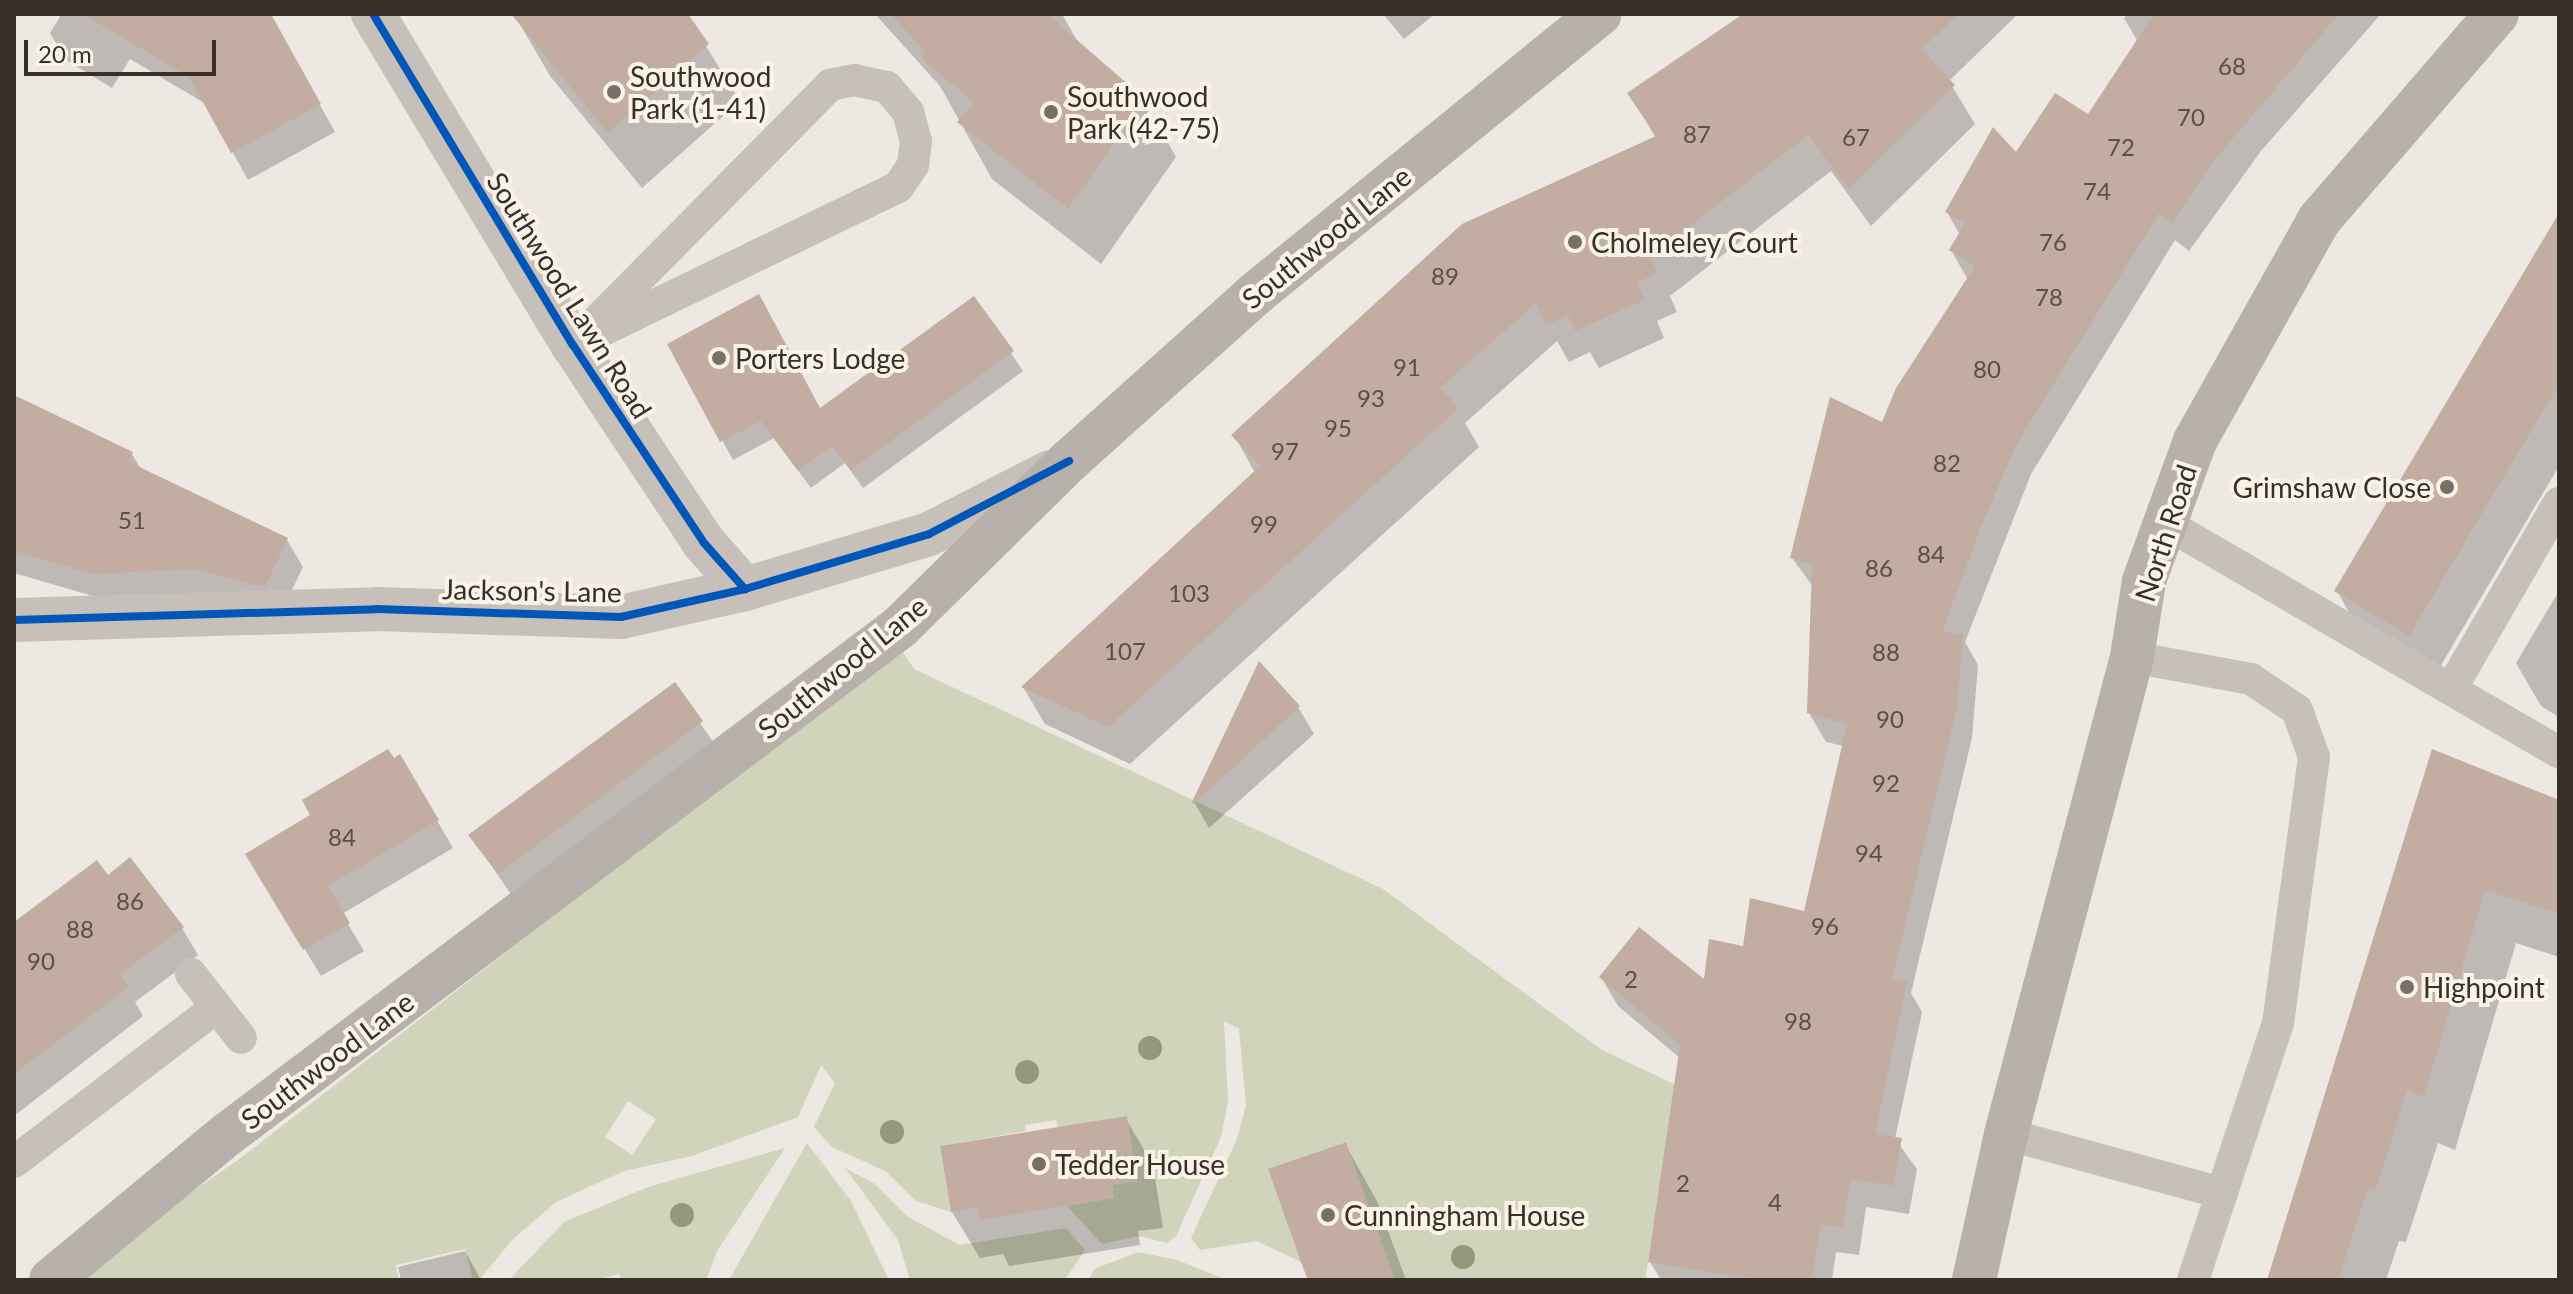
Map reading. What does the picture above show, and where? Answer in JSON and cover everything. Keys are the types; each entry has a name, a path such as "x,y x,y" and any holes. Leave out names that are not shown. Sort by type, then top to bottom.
{"main road":[{"name":"Southwood Lane","path":"51,1280 98,1236 229,1133 900,627 1069,461 1255,294 1600,14"},
{"name":"North Road","path":"1974,1280 2006,1134 2132,657 2144,581 2195,441 2319,220 2497,14"}],"street":[{"name":"Southwood Lawn Road","path":"373,14 573,345 704,543 745,589"},
{"name":"Jackson's Lane","path":"14,620 377,609 621,617 745,589 929,534 1069,461"}],"lane":[{"path":"854,80 887,87 908,112 915,153 898,187 573,345 830,85 854,80"},
{"path":"2451,689 2559,503"},
{"path":"2165,523 2559,752"},
{"path":"2132,657 2251,679 2297,710 2314,757 2278,1023 2193,1280"},
{"path":"191,974 241,1038"},
{"path":"14,1162 217,1007"},
{"path":"2006,1134 2222,1193"}],"green space":[{"path":"900,647 914,669 1383,889 1602,1050 1676,1085 1645,1280 1395,1280 1345,1142 1268,1169 1301,1262 1257,1241 1200,1250 1191,1238 1237,1139 1246,1105 1239,1029 1224,1021 1228,1102 1221,1137 1176,1236 1167,1243 1139,1236 1102,1244 1067,1206 1114,1198 1112,1185 1137,1181 1127,1117 1058,1128 1056,1120 1025,1125 1026,1131 940,1146 951,1212 916,1201 885,1171 832,1147 814,1127 835,1083 821,1065 798,1117 692,1156 624,1171 556,1202 512,1240 479,1280 473,1280 465,1249 396,1265 399,1280 79,1280 105,1253 242,1157","holes":["628,1101 656,1119 632,1155 605,1137"]},
{"path":"807,1143 851,1201 889,1280 729,1280"},
{"path":"785,1148 717,1251 706,1280 621,1280 619,1274 596,1280 509,1280 564,1222 648,1187"},
{"path":"845,1168 875,1184 907,1216 959,1245 1066,1228 1085,1250 1065,1280 910,1280 898,1240"},
{"path":"1138,1252 1177,1260 1227,1280 1089,1280 1094,1269"}],"building":[{"path":"83,14 271,14 321,104 231,153 189,77"},
{"name":"Southwood Park (1-41)","path":"511,14 688,14 709,44 608,133"},
{"name":"Southwood Park (42-75)","path":"891,14 1047,14 1145,99 1068,209 957,122 974,102 922,59 925,52"},
{"path":"1743,14 1958,14 1922,49 1955,85 1849,189 1808,135 1650,257 1657,273 1637,283 1644,300 1575,331 1568,315 1546,325 1536,303 1440,388 1459,408 1108,727 1021,687 1260,466 1231,435 1462,224 1656,136 1627,93"},
{"path":"2154,14 2339,14 2212,163 2172,223 2159,213 2016,445 1981,527 1942,632 1963,634 1957,708 1892,979 1907,982 1875,1134 1902,1138 1893,1186 1850,1179 1843,1227 1821,1224 1812,1280 1762,1280 1648,1262 1680,1045 1599,977 1639,927 1704,979 1709,939 1743,946 1750,898 1804,911 1847,724 1807,713 1812,565 1790,558 1830,397 1882,422 1896,388 1975,266 1949,250 1965,223 1945,212 1993,127 2016,152 2055,93 2088,114"},
{"name":"Grimshaw Close","path":"2559,213 2559,384 2409,636 2334,591"},
{"path":"759,294 820,408 974,296 1014,351 851,470 832,446 798,471 761,421 720,442 667,344"},
{"path":"14,395 133,452 129,462 288,538 265,587 195,569 93,574 14,551"},
{"path":"1259,661 1300,706 1194,804 1192,802"},
{"path":"675,682 703,721 498,874 468,835"},
{"path":"388,749 394,758 400,754 439,820 328,886 350,923 303,950 245,854 310,815 302,800"},
{"name":"Highpoint","path":"2432,749 2559,800 2559,914 2485,890 2424,1097 2407,1090 2376,1189 2368,1188 2338,1280 2267,1280"},
{"path":"130,857 184,927 120,974 129,987 14,1074 14,922 97,860 108,875"},
{"name":"Tedder House","path":"1127,1116 1137,1181 1112,1185 1114,1198 980,1220 979,1207 951,1212 940,1146"},
{"name":"Cunningham House","path":"1346,1142 1395,1280 1308,1280 1301,1262 1268,1169"}],"cycle path":[{"path":"373,14 573,345 704,543 745,589"},
{"path":"14,620 377,609 621,617 745,589 929,534 1069,461"}],"place":[{"name":"Southwood Park (1-41)","path":"614,92"},
{"name":"Southwood Park (42-75)","path":"1051,112"},
{"name":"Cholmeley Court","path":"1575,242"},
{"name":"Porters Lodge","path":"719,358"},
{"name":"Grimshaw Close","path":"2447,487"},
{"name":"Highpoint","path":"2407,987"},
{"name":"Tedder House","path":"1039,1164"},
{"name":"Cunningham House","path":"1328,1215"}]}
